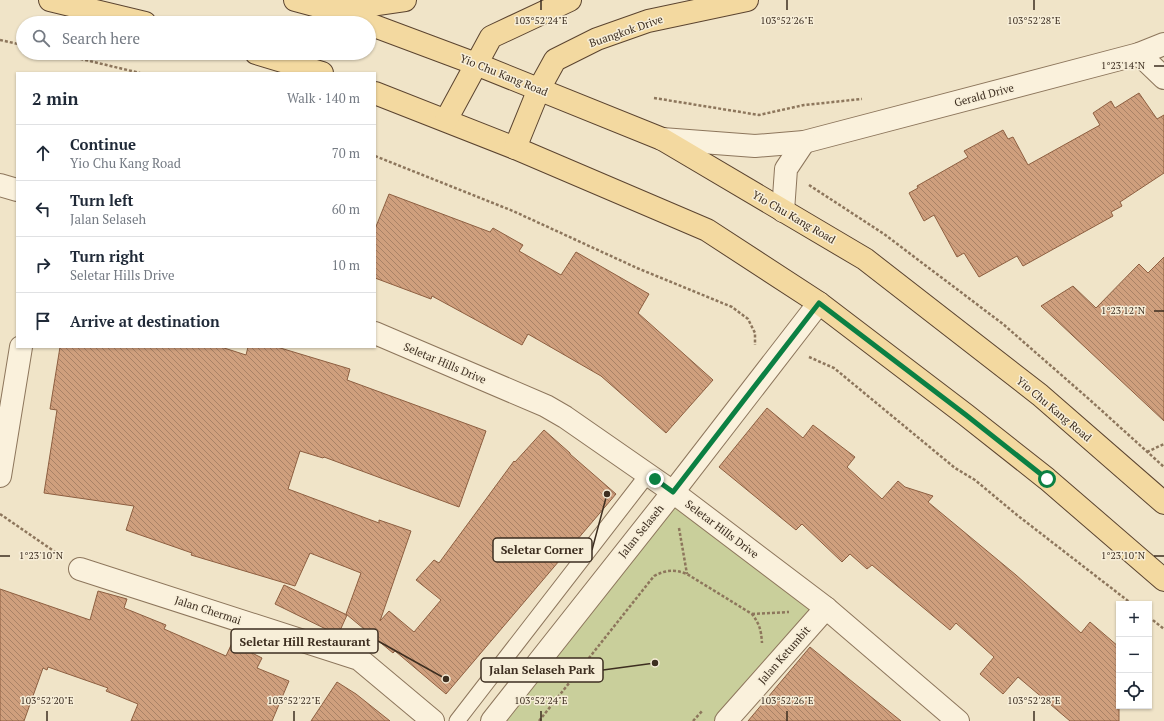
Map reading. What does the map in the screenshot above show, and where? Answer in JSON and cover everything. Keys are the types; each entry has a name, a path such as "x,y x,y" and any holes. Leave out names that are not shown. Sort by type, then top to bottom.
{"main road":[{"path":"50,0 116,16"},
{"name":"Yio Chu Kang Road","path":"295,0 349,16"},
{"path":"332,10 405,0"},
{"path":"446,120 491,37 570,0"},
{"name":"Buangkok Drive","path":"515,148 539,89 555,60 597,39 648,21 747,0"},
{"name":"Yio Chu Kang Road","path":"376,26 476,64 662,139 871,264 1040,395 1164,503"},
{"path":"279,60 319,72"},
{"path":"376,93 515,148 707,230 819,303 966,415 1047,479 1164,580"}],"street":[{"name":"Gerald Drive","path":"662,139 755,146 804,142 1138,54 1164,44"},
{"path":"1138,54 1164,78"},
{"path":"783,211 786,169 804,142"},
{"path":"0,185 16,190"},
{"name":"Jalan Selaseh","path":"492,721 673,492 819,303"},
{"name":"Seletar Hills Drive","path":"376,334 546,406 565,417 673,492 958,721"},
{"path":"0,476 20,348"},
{"name":"Jalan Chermai","path":"80,569 360,659 433,721"},
{"name":"Jalan Ketumbit","path":"726,721 822,613"}],"lane":[{"path":"456,721 648,474"}],"path":[{"path":"0,40 16,43"},
{"path":"85,60 136,72"},
{"path":"654,98 759,115 804,105 868,99"},
{"path":"376,156 513,211 637,268 732,307 748,319 755,333 755,349"},
{"path":"808,185 884,234 1003,324 1164,467"},
{"path":"802,354 834,368 955,468 975,480 1017,515 1128,601"},
{"path":"1147,452 1164,444"},
{"path":"0,514 80,569"},
{"path":"679,528 687,574"},
{"path":"539,721 654,576 665,571 680,571 687,574 752,614 759,623 761,633"},
{"path":"752,614 808,610 822,613"},
{"path":"1152,619 1164,629"}],"green space":[{"path":"674,500 812,606 715,721 501,721"}],"building":[{"path":"1139,93 1157,119 1164,115 1164,173 1120,202 1122,206 1111,212 1113,216 1023,266 1017,256 979,277 964,253 957,257 934,215 924,221 909,193 918,188 917,186 968,157 964,151 1003,130 1008,139 1013,137 1028,165 1100,125 1093,113 1111,101 1115,108"},
{"path":"389,194 490,232 493,228 523,245 519,251 561,275 576,252 649,294 638,313 713,380 666,433 601,376 528,334 522,345 432,296 431,299 376,278 376,226"},
{"path":"1164,257 1164,421 1041,306 1073,286 1096,308 1139,264 1148,273"},
{"path":"60,348 224,348 246,355 248,348 280,348 350,369 347,380 486,431 459,507 324,457 323,458 300,451 288,489 379,523 379,520 411,531 380,621 389,611 414,632 441,600 416,580 434,560 439,563 514,461 515,462 544,430 616,494 446,694 395,651 393,653 346,614 361,573 310,553 295,586 191,555 192,553 126,530 134,506 44,493 57,410 50,409"},
{"path":"767,408 803,438 813,425 855,457 847,467 882,499 898,481 905,487 933,496 928,502 1016,575 1081,633 1090,622 1116,644 1116,709 1119,709 1119,721 1070,721 1018,677 1003,694 980,674 994,657 956,623 950,630 872,565 867,569 850,554 842,562 802,524 796,530 719,467"},
{"path":"284,585 347,615 338,635 275,604"},
{"path":"0,589 90,620 98,591 127,599 124,608 166,625 164,629 226,656 232,643 262,658 257,668 289,681 272,721 131,721 138,704 106,691 108,688 48,667 47,670 43,668 24,721 0,721"},
{"path":"810,647 849,679 901,721 748,721"},
{"path":"337,682 356,694 390,721 311,721"}],"place":[{"name":"Seletar Corner","path":"607,494"},
{"name":"Jalan Selaseh Park","path":"655,663"},
{"name":"Seletar Hill Restaurant","path":"446,679"}],"route":[{"path":"655,479 673,492 819,303 1047,479"}]}
